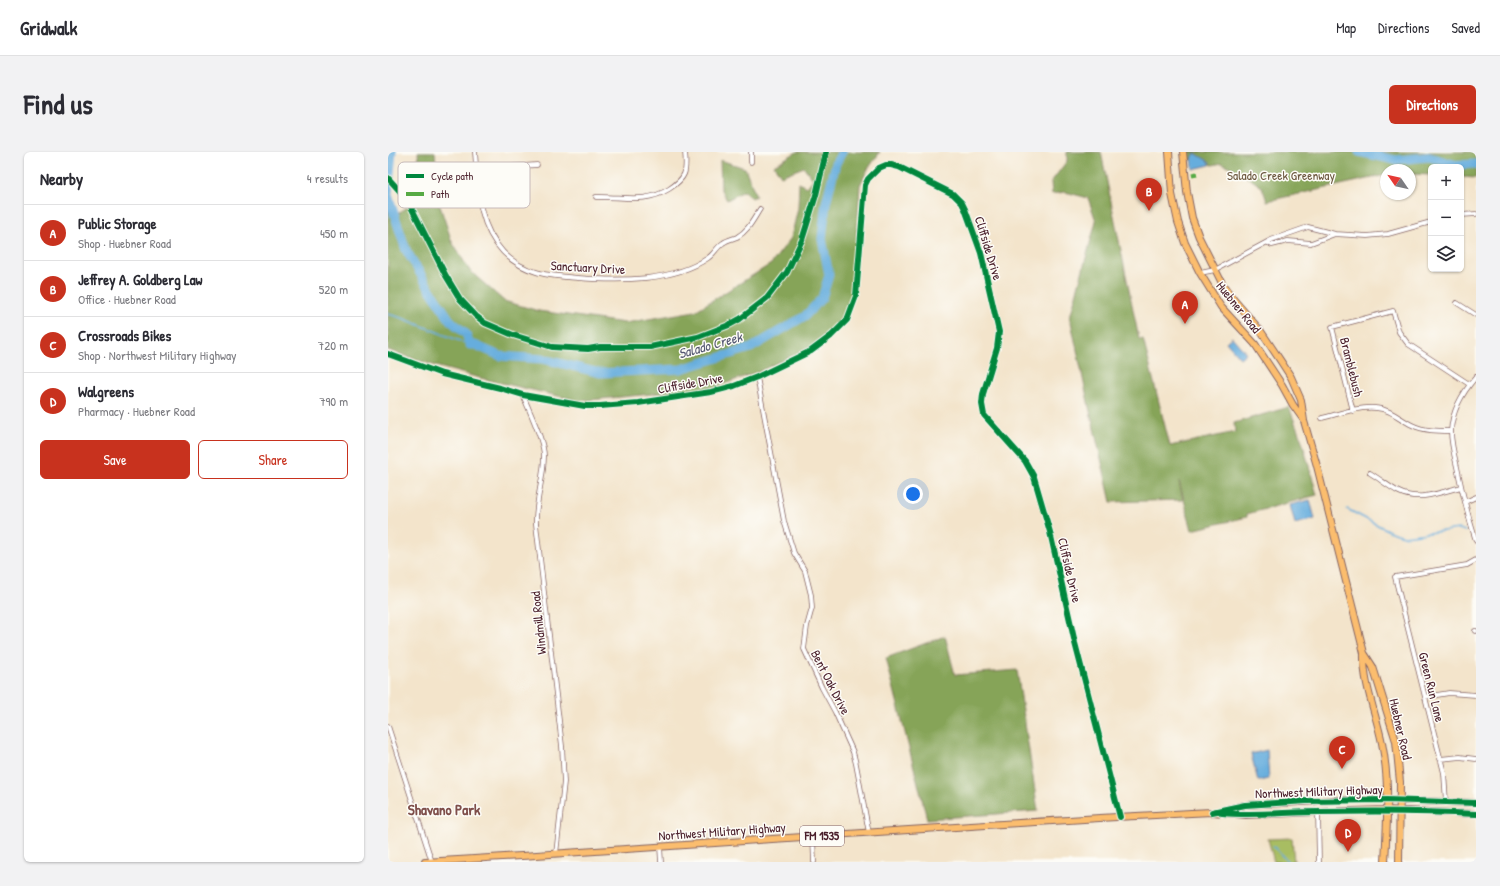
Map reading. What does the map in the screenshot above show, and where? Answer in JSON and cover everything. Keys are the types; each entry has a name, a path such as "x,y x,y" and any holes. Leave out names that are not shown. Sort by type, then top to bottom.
{"main road":[{"name":"Huebner Road","path":"1169,152 1172,194 1178,222 1185,243 1200,273 1221,307 1254,344 1304,421"},
{"name":"Huebner Road","path":"1183,152 1187,192 1192,218 1199,237 1215,270 1234,300 1260,330 1275,352 1291,377 1301,400 1304,421 1317,466 1364,653 1364,670 1382,743 1386,769 1387,800 1385,862"},
{"path":"1265,360 1275,352"},
{"name":"Huebner Road","path":"1364,653 1373,667 1396,741 1400,782 1399,862"},
{"path":"1370,696 1381,692"},
{"name":"Northwest Military Highway","path":"1212,812 1245,805 1306,801 1400,800 1476,803"},
{"name":"Northwest Military Highway","path":"425,862 813,836 1212,812 1246,815 1386,810 1476,814"},
{"path":"1386,844 1389,862"}],"street":[{"name":"Sanctuary Drive","path":"475,152 476,162"},
{"path":"596,197 643,198 660,194 683,177 685,171 685,152"},
{"path":"751,152 751,162"},
{"path":"530,165 537,164"},
{"name":"Cliffside Drive","path":"388,354 442,374 523,395 585,406 613,406 638,403 710,392 734,386 757,377 811,351 831,336 847,320 856,296 865,185 868,179 879,168 886,165 899,167 953,194 962,203 973,227 981,253 999,332 997,348 983,394 982,404 984,415 1025,461 1036,484 1050,532 1075,643 1120,817"},
{"name":"Sanctuary Drive","path":"480,208 485,222 498,245 510,258 524,268 551,276 618,280 640,279 672,273 708,259 723,242 737,237 746,230 760,209"},
{"path":"1464,215 1476,214"},
{"path":"1200,273 1215,270 1268,243 1308,227 1335,234 1378,236 1428,223"},
{"path":"1268,243 1272,245 1288,241 1312,243 1335,234"},
{"path":"1457,303 1476,315"},
{"name":"Bramblebush","path":"1352,411 1332,327 1393,311 1399,332 1408,344 1469,384"},
{"path":"1476,376 1469,384 1457,405 1451,431 1453,451 1461,487 1476,541"},
{"name":"Bent Oak Drive","path":"757,377 784,522 794,553 805,571 812,595 812,608 807,626 804,649 822,688 836,712 853,752 869,833"},
{"name":"Windmill Road","path":"523,395 542,444 544,456 536,524 562,746 564,782 556,854"},
{"path":"1322,418 1363,408 1377,408 1391,412 1416,427 1430,430 1451,431"},
{"path":"1370,473 1408,496 1426,496 1461,487"},
{"path":"1465,502 1476,497"},
{"name":"Green Run Lane","path":"1446,802 1445,778 1395,577 1467,565 1476,560"},
{"path":"1425,697 1449,693 1476,695"},
{"path":"388,726 432,862"},
{"path":"1440,759 1460,757 1476,759"},
{"path":"1318,812 1318,862"},
{"path":"813,836 814,862"},
{"path":"660,846 661,862"}],"green space":[{"path":"418,152 435,152 436,162 419,162"},
{"path":"797,152 880,152 868,169 860,185 853,294 845,316 812,346 760,371 713,388 580,401 480,378 439,367 388,350 388,206 393,217 406,208 441,208 452,242 470,271 504,301 539,311 625,323 695,311 771,264 791,238 798,208 799,183 807,187 813,179 804,167 781,176 774,165"},
{"path":"1067,152 1101,152 1139,339 1143,339 1170,446 1235,432 1234,423 1289,407 1302,441 1317,495 1247,514 1247,517 1192,530 1179,481 1183,500 1111,502 1070,317 1096,221 1088,198 1065,192 1052,194 1051,182 1067,161"},
{"name":"Salado Creek Greenway","path":"1187,152 1476,152 1476,178 1464,177 1464,164 1428,164 1428,175 1416,174 1416,164 1380,164 1380,176 1267,201 1262,187 1243,174 1222,163 1213,165 1188,159"},
{"path":"720,160 745,168 756,196 752,198 744,191 727,200 721,190"},
{"path":"945,636 955,675 1017,670 1038,811 927,819 886,658"},
{"path":"1292,838 1294,862 1274,862 1268,839"}],"water":[{"path":"1195,153 1210,162 1210,165 1193,169 1192,158"},
{"path":"1232,337 1246,353 1240,358 1226,342"},
{"path":"1310,500 1315,519 1295,524 1290,505"},
{"path":"1267,750 1269,779 1258,781 1251,754"}],"waterway":[{"name":"Salado Creek","path":"388,194 392,152"},
{"name":"Salado Creek","path":"388,195 406,250 450,320 466,334 470,345 475,345 500,356 543,359 600,373 681,369 751,348 805,316 822,298 829,275 822,239 826,203 836,163 842,152"},
{"name":"Salado Creek","path":"1359,152 1395,160 1429,157 1457,165 1476,164"},
{"path":"388,314 402,318 470,345"},
{"path":"1347,509 1391,532 1404,536 1459,529 1465,531"},
{"path":"1273,846 1288,862"}],"marked path":[{"path":"1192,175 1197,174"}],"cycle path":[{"path":"412,208 446,276 460,299 485,323 513,335 552,347 588,349 600,347 650,347 698,337 729,325 740,319 767,298 787,272 802,240 816,195 826,152"},
{"path":"388,354 442,374 523,395 585,406 638,403 711,392 734,386 757,377 811,351 831,336 847,320 856,296 865,185 868,179 879,168 886,165 899,167 953,194 962,203 965,209 981,253 999,332 997,348 983,394 982,404 984,415 1025,461 1034,477 1050,532 1075,643 1120,817"},
{"path":"388,178 398,189"},
{"path":"1212,812 1245,805 1306,801 1387,800 1476,803"},
{"path":"1222,813 1259,814 1378,811 1476,814"}],"place":[{"name":"Jeffrey A. Goldberg Law","path":"1149,211"},
{"name":"Public Storage","path":"1185,324"},
{"name":"Crossroads Bikes","path":"1342,769"},
{"name":"Walgreens","path":"1348,852"}],"district":[{"name":"Shavano Park","path":"444,810"}]}
